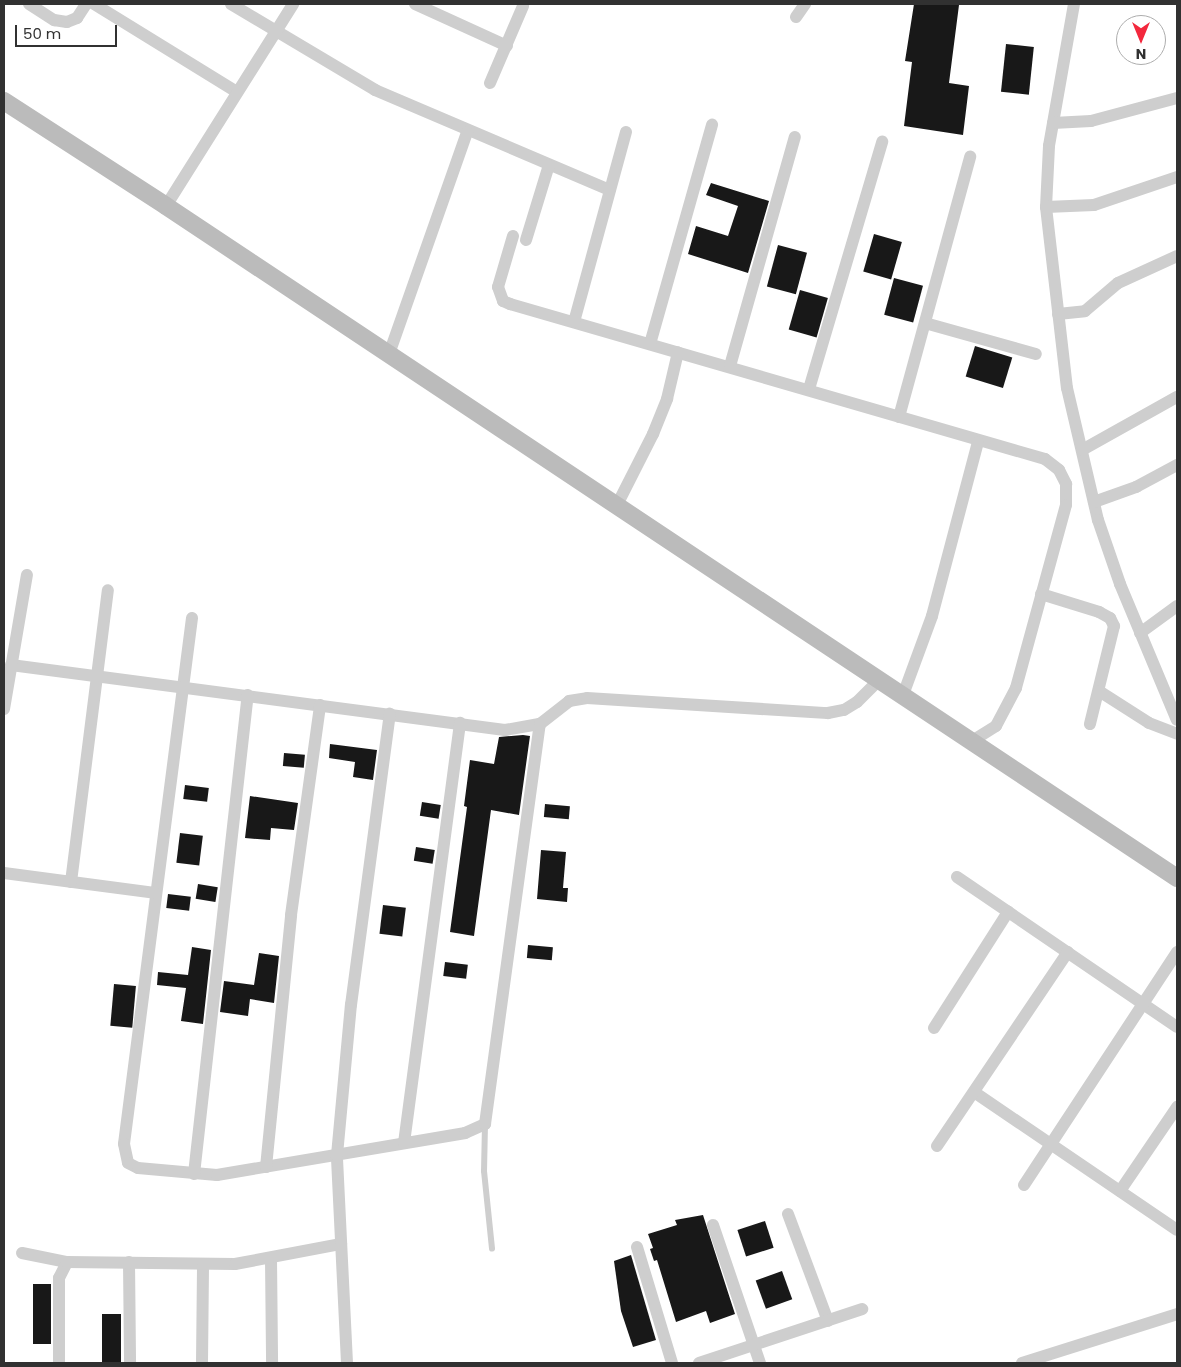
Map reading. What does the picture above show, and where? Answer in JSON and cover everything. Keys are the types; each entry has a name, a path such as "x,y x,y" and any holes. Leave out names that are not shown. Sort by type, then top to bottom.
{"street":[{"path":"30,4 54,20 66,22 77,18 86,4"},
{"path":"94,4 237,92"},
{"path":"231,4 274,32 376,90 467,132 610,190"},
{"path":"171,199 292,4"},
{"path":"415,4 506,46"},
{"path":"796,17 805,4"},
{"path":"1074,4 1053,123 1046,207 1067,388 1094,502 1120,584 1177,720"},
{"path":"490,83 524,6"},
{"path":"1053,123 1090,121 1177,98"},
{"path":"4,101 171,199 392,346 617,505 1177,878"},
{"path":"650,344 712,125"},
{"path":"392,346 467,132"},
{"path":"574,322 626,132"},
{"path":"730,366 795,137"},
{"path":"809,389 882,142"},
{"path":"899,417 970,158"},
{"path":"526,240 549,166"},
{"path":"1046,207 1094,205 1177,178"},
{"path":"513,236 498,287 503,300 809,389 978,442 1045,459 1059,470 1066,484 1066,505 1016,688 1006,712 996,726 972,740"},
{"path":"1058,314 1091,308 1118,283 1177,256"},
{"path":"925,324 1036,354"},
{"path":"617,505 630,485 667,400 678,352"},
{"path":"1082,450 1177,397"},
{"path":"903,695 932,616 978,442"},
{"path":"1094,502 1136,487 1177,465"},
{"path":"4,709 27,575"},
{"path":"71,882 108,590"},
{"path":"1042,594 1110,618 1114,626 1090,724"},
{"path":"1140,632 1177,606"},
{"path":"192,618 155,893 125,1155 128,1163 138,1168 217,1175 465,1133 485,1124 540,724"},
{"path":"11,665 505,730 540,724 569,701 587,698 828,713 844,710 857,702 880,679"},
{"path":"1099,691 1149,723 1177,734"},
{"path":"194,1174 248,695"},
{"path":"266,1167 291,915 320,705"},
{"path":"347,1363 337,1155 351,1005 390,714"},
{"path":"404,1144 460,724"},
{"path":"4,873 155,893"},
{"path":"957,877 1177,1027"},
{"path":"934,1028 1008,912"},
{"path":"937,1146 1068,952"},
{"path":"1024,1185 1048,1145 1177,952"},
{"path":"974,1092 1048,1145 1177,1230"},
{"path":"1120,1191 1177,1108"},
{"path":"788,1214 828,1321"},
{"path":"713,1225 760,1363"},
{"path":"22,1253 66,1262 203,1265 271,1258 341,1244"},
{"path":"637,1247 672,1363"},
{"path":"271,1258 272,1363"},
{"path":"59,1363 59,1278 66,1262"},
{"path":"129,1262 130,1363"},
{"path":"202,1363 203,1265"},
{"path":"699,1363 862,1310"},
{"path":"1022,1363 1177,1314"}],"lane":[{"path":"485,1124 484,1171 492,1248"}],"building":[{"path":"914,4 959,5 949,83 969,86 963,135 904,126 912,62 905,61"},
{"path":"1006,44 1034,47 1029,95 1001,92"},
{"path":"711,183 769,201 748,273 688,254 696,226 728,236 738,206 706,195"},
{"path":"874,234 902,242 891,279 863,271"},
{"path":"778,245 807,253 796,294 767,287"},
{"path":"894,278 923,286 913,322 884,315"},
{"path":"800,290 828,298 817,337 789,329"},
{"path":"975,346 1012,357 1003,388 966,377"},
{"path":"530,736 519,815 491,810 474,936 450,932 467,807 464,806 470,760 494,764 499,737"},
{"path":"330,744 377,750 373,780 353,777 355,762 329,758"},
{"path":"284,753 305,755 304,768 283,766"},
{"path":"185,785 209,788 207,802 183,799"},
{"path":"250,796 298,803 294,830 271,828 270,840 245,838"},
{"path":"422,802 441,805 439,819 420,816"},
{"path":"545,804 570,806 569,819 544,817"},
{"path":"180,833 203,836 199,866 176,863"},
{"path":"416,847 435,850 433,864 414,861"},
{"path":"541,850 566,852 563,888 568,888 567,902 537,899"},
{"path":"198,884 218,887 215,902 196,899"},
{"path":"168,894 191,897 189,911 166,908"},
{"path":"383,905 406,908 402,937 379,934"},
{"path":"528,945 553,947 552,960 527,958"},
{"path":"192,947 211,950 203,1024 181,1021 186,988 157,985 158,972 188,975"},
{"path":"259,953 279,956 274,1003 250,999 248,1016 220,1012 224,981 254,985"},
{"path":"445,962 468,965 466,979 443,976"},
{"path":"114,984 136,986 132,1028 110,1026"},
{"path":"703,1215 735,1314 710,1323 706,1311 676,1322 657,1260 654,1261 650,1249 653,1248 648,1234 677,1225 675,1220"},
{"path":"765,1221 774,1248 746,1257 737,1230"},
{"path":"631,1255 656,1340 633,1347 621,1311 614,1261"},
{"path":"782,1271 792,1299 766,1309 756,1281"},
{"path":"33,1284 51,1284 51,1344 33,1344"},
{"path":"102,1314 121,1314 121,1363 102,1363"}]}
